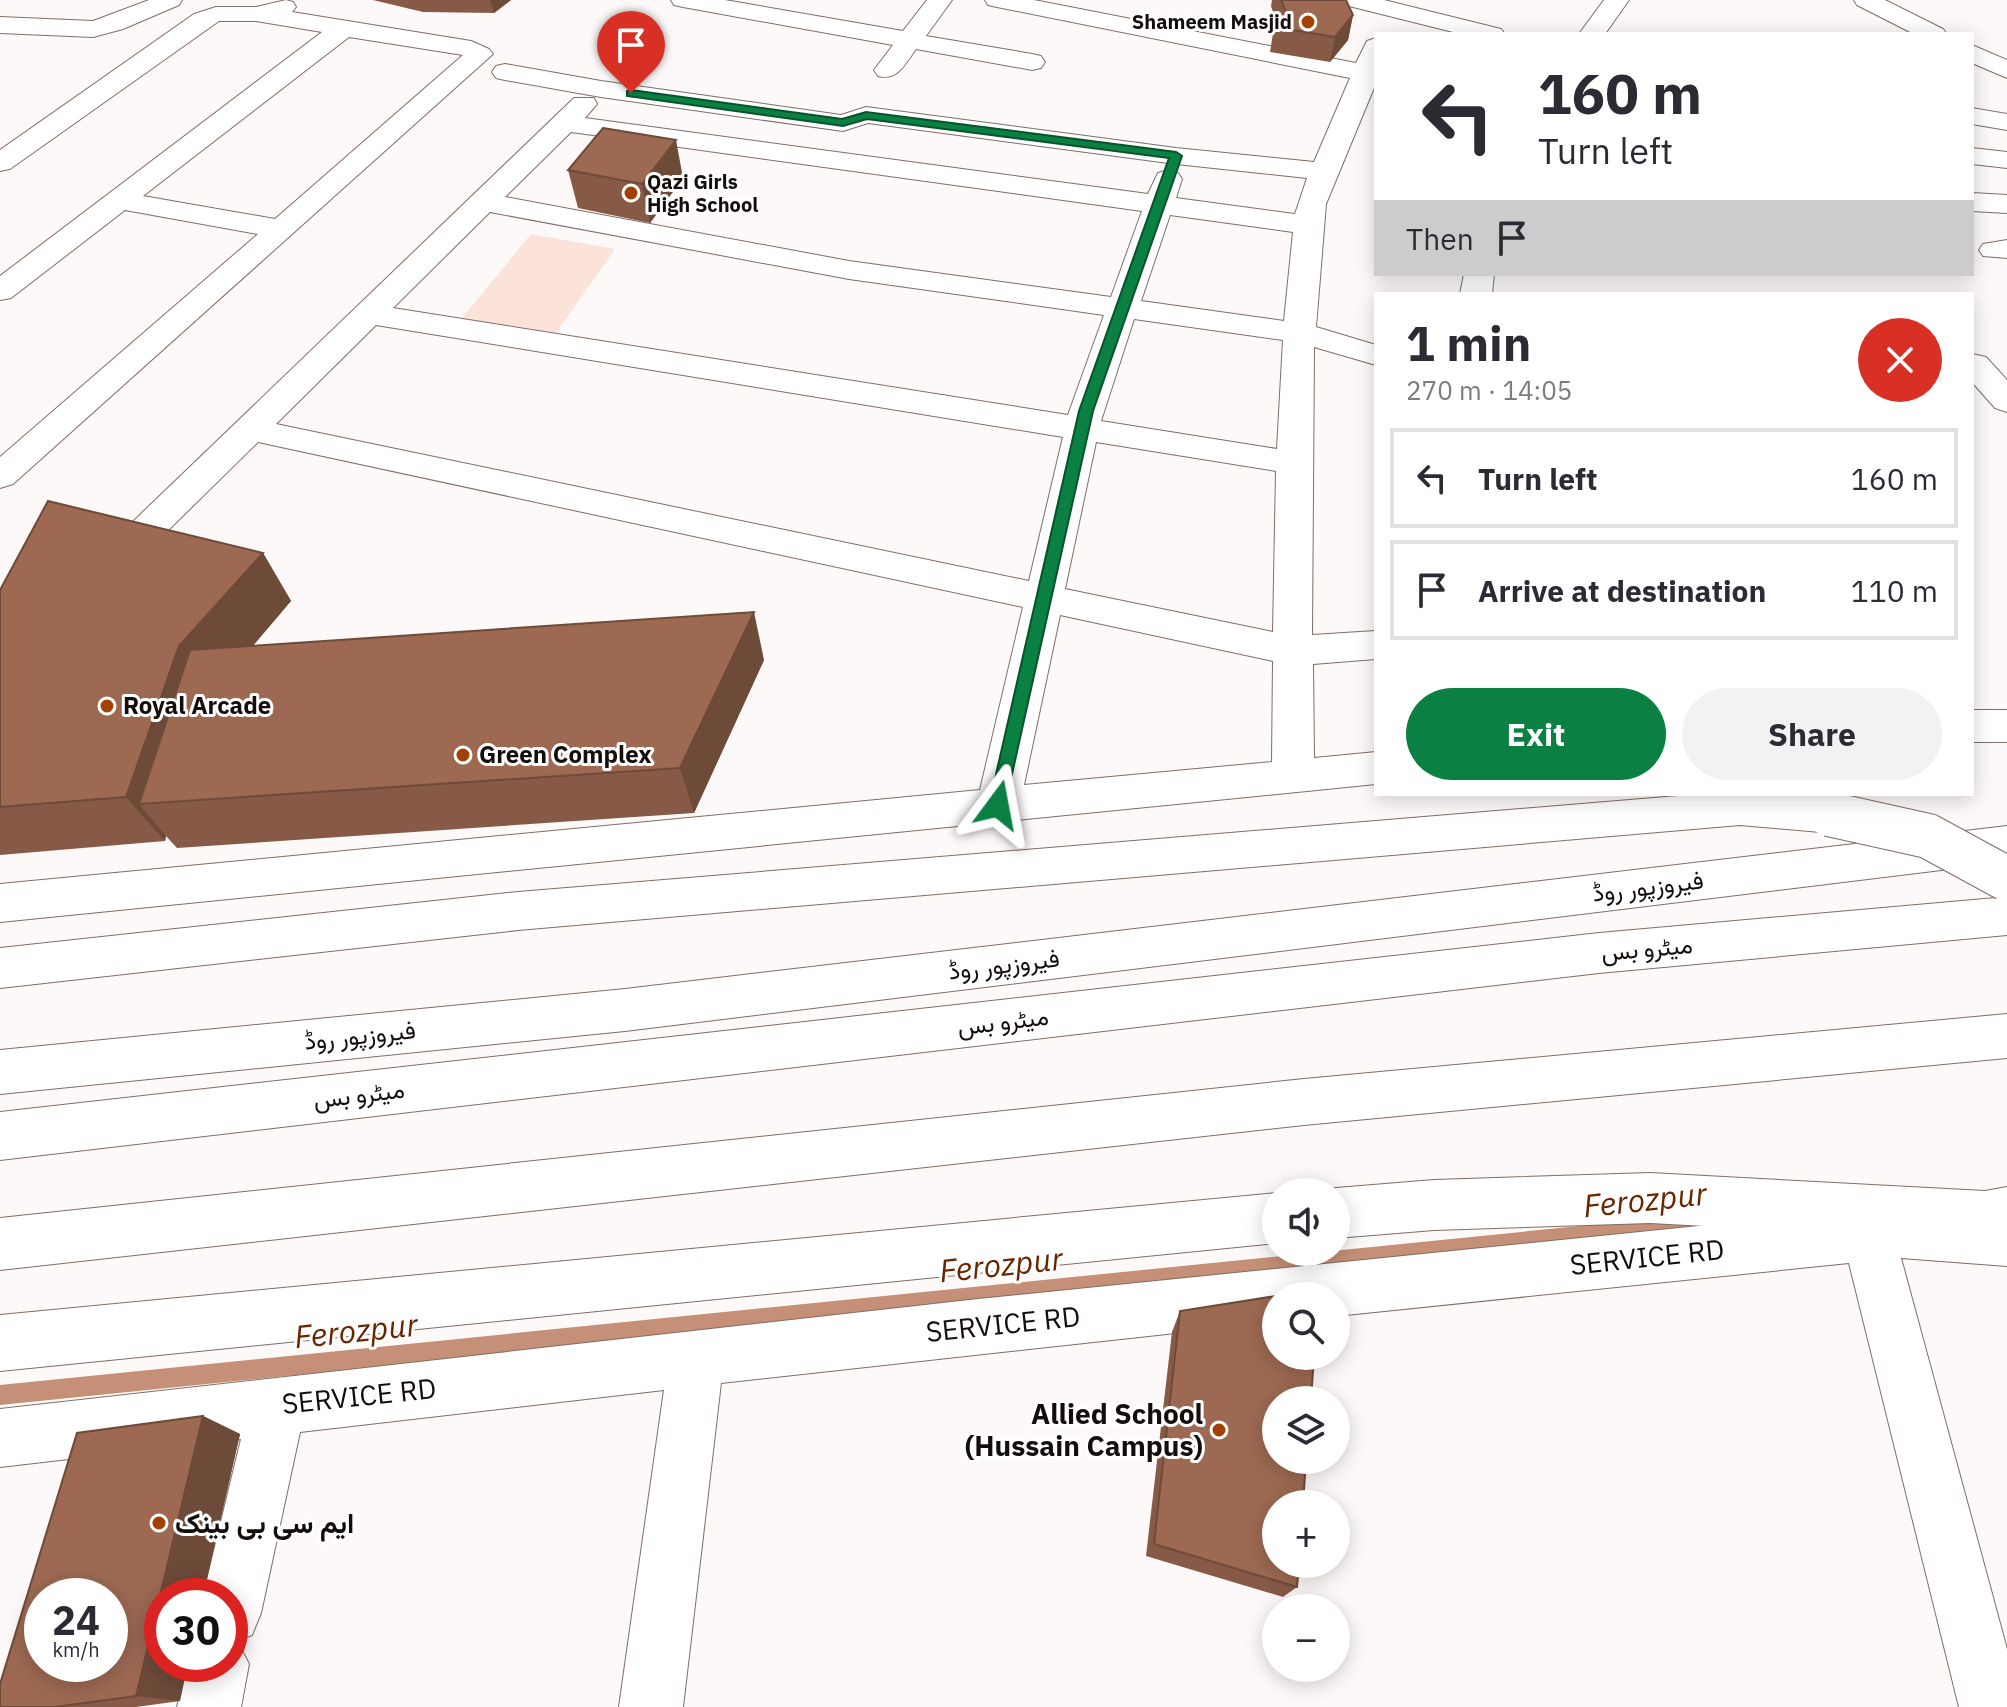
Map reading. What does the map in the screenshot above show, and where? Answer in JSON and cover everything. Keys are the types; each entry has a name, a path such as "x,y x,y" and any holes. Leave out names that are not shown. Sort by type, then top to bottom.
{"street":[{"path":"0,25 93,29 114,24 170,0"},
{"path":"256,14 305,0"},
{"path":"887,70 940,0"},
{"path":"997,0 1372,64 1324,171 1311,204 1308,225 1297,332 1293,776"},
{"path":"1354,0 1484,32"},
{"path":"1434,20 1459,0"},
{"path":"1593,32 1617,0"},
{"path":"699,1 1032,62"},
{"path":"1884,3 1931,32"},
{"path":"859,30 877,10"},
{"path":"1385,32 1400,12"},
{"path":"0,163 203,19 216,14 256,14 471,49 480,54 0,476"},
{"path":"0,291 344,28"},
{"path":"505,72 601,89 843,123 866,115 1176,156 1324,171"},
{"path":"132,544 601,89"},
{"path":"1974,116 2007,122"},
{"path":"564,123 1308,225"},
{"path":"998,805 1086,411 1176,156"},
{"path":"1974,156 2007,160"},
{"path":"119,200 282,229"},
{"path":"482,202 849,270 1297,332 1374,354"},
{"path":"1974,202 2007,204"},
{"path":"368,314 1296,463"},
{"path":"1974,364 2007,401"},
{"path":"250,429 1293,651 1374,645"},
{"path":"1974,726 2007,726"},
{"path":"0,903 1374,768"},
{"path":"0,968 550,908 1740,808 1829,814 2007,842"},
{"path":"1829,814 1928,836 2007,879"},
{"name":"فیروزپور روڈ","path":"0,1072 625,1010 2007,842"},
{"name":"میٹرو بس","path":"0,1136 1599,953 2007,916"},
{"path":"0,1244 1304,1102 2007,1036"},
{"path":"1939,1044 2007,1051"},
{"path":"1350,1212 1434,1205 1650,1198 1985,1216 2007,1212"},
{"path":"0,1343 1262,1219"},
{"name":"SERVICE RD","path":"0,1438 696,1358 1897,1232 2007,1240"},
{"path":"1868,1235 1991,1707"},
{"path":"651,1707 696,1358"},
{"path":"238,1578 277,1406"},
{"path":"209,1707 214,1682"}],"shaded area":[{"path":"531,234 615,249 554,336 462,318"}],"building":[{"path":"1281,0 1346,0 1353,15 1335,37 1274,27 1287,14"},
{"path":"603,128 676,140 642,184 568,170"},
{"name":"Royal Arcade","path":"48,501 263,553 179,646 126,797 0,807 0,590"},
{"name":"Green Complex","path":"754,612 680,768 139,804 190,650"},
{"name":"Allied School (Hussain Campus)","path":"1262,1298 1262,1370 1313,1370 1312,1386 1262,1386 1262,1474 1305,1474 1304,1490 1262,1490 1262,1576 1154,1544 1180,1311"},
{"path":"203,1416 164,1578 144,1578 144,1663 136,1696 54,1707 0,1707 0,1684 24,1606 24,1682 128,1682 128,1578 33,1578 77,1433"},
{"name":"Allied School (Hussain Campus)","path":"1267,1578 1298,1578 1297,1587"}],"waterway":[{"name":"Ferozpur","path":"0,1395 1699,1223"}],"place":[{"name":"Shameem Masjid","path":"1308,22"},
{"name":"Qazi Girls High School","path":"631,193"},
{"name":"Royal Arcade","path":"107,706"},
{"name":"Green Complex","path":"463,755"},
{"name":"Allied School (Hussain Campus)","path":"1219,1430"},
{"name":"ایم سی بی بینک","path":"159,1523"}],"route":[{"path":"631,93 843,123 866,115 1176,156 1086,411 998,805"}]}
